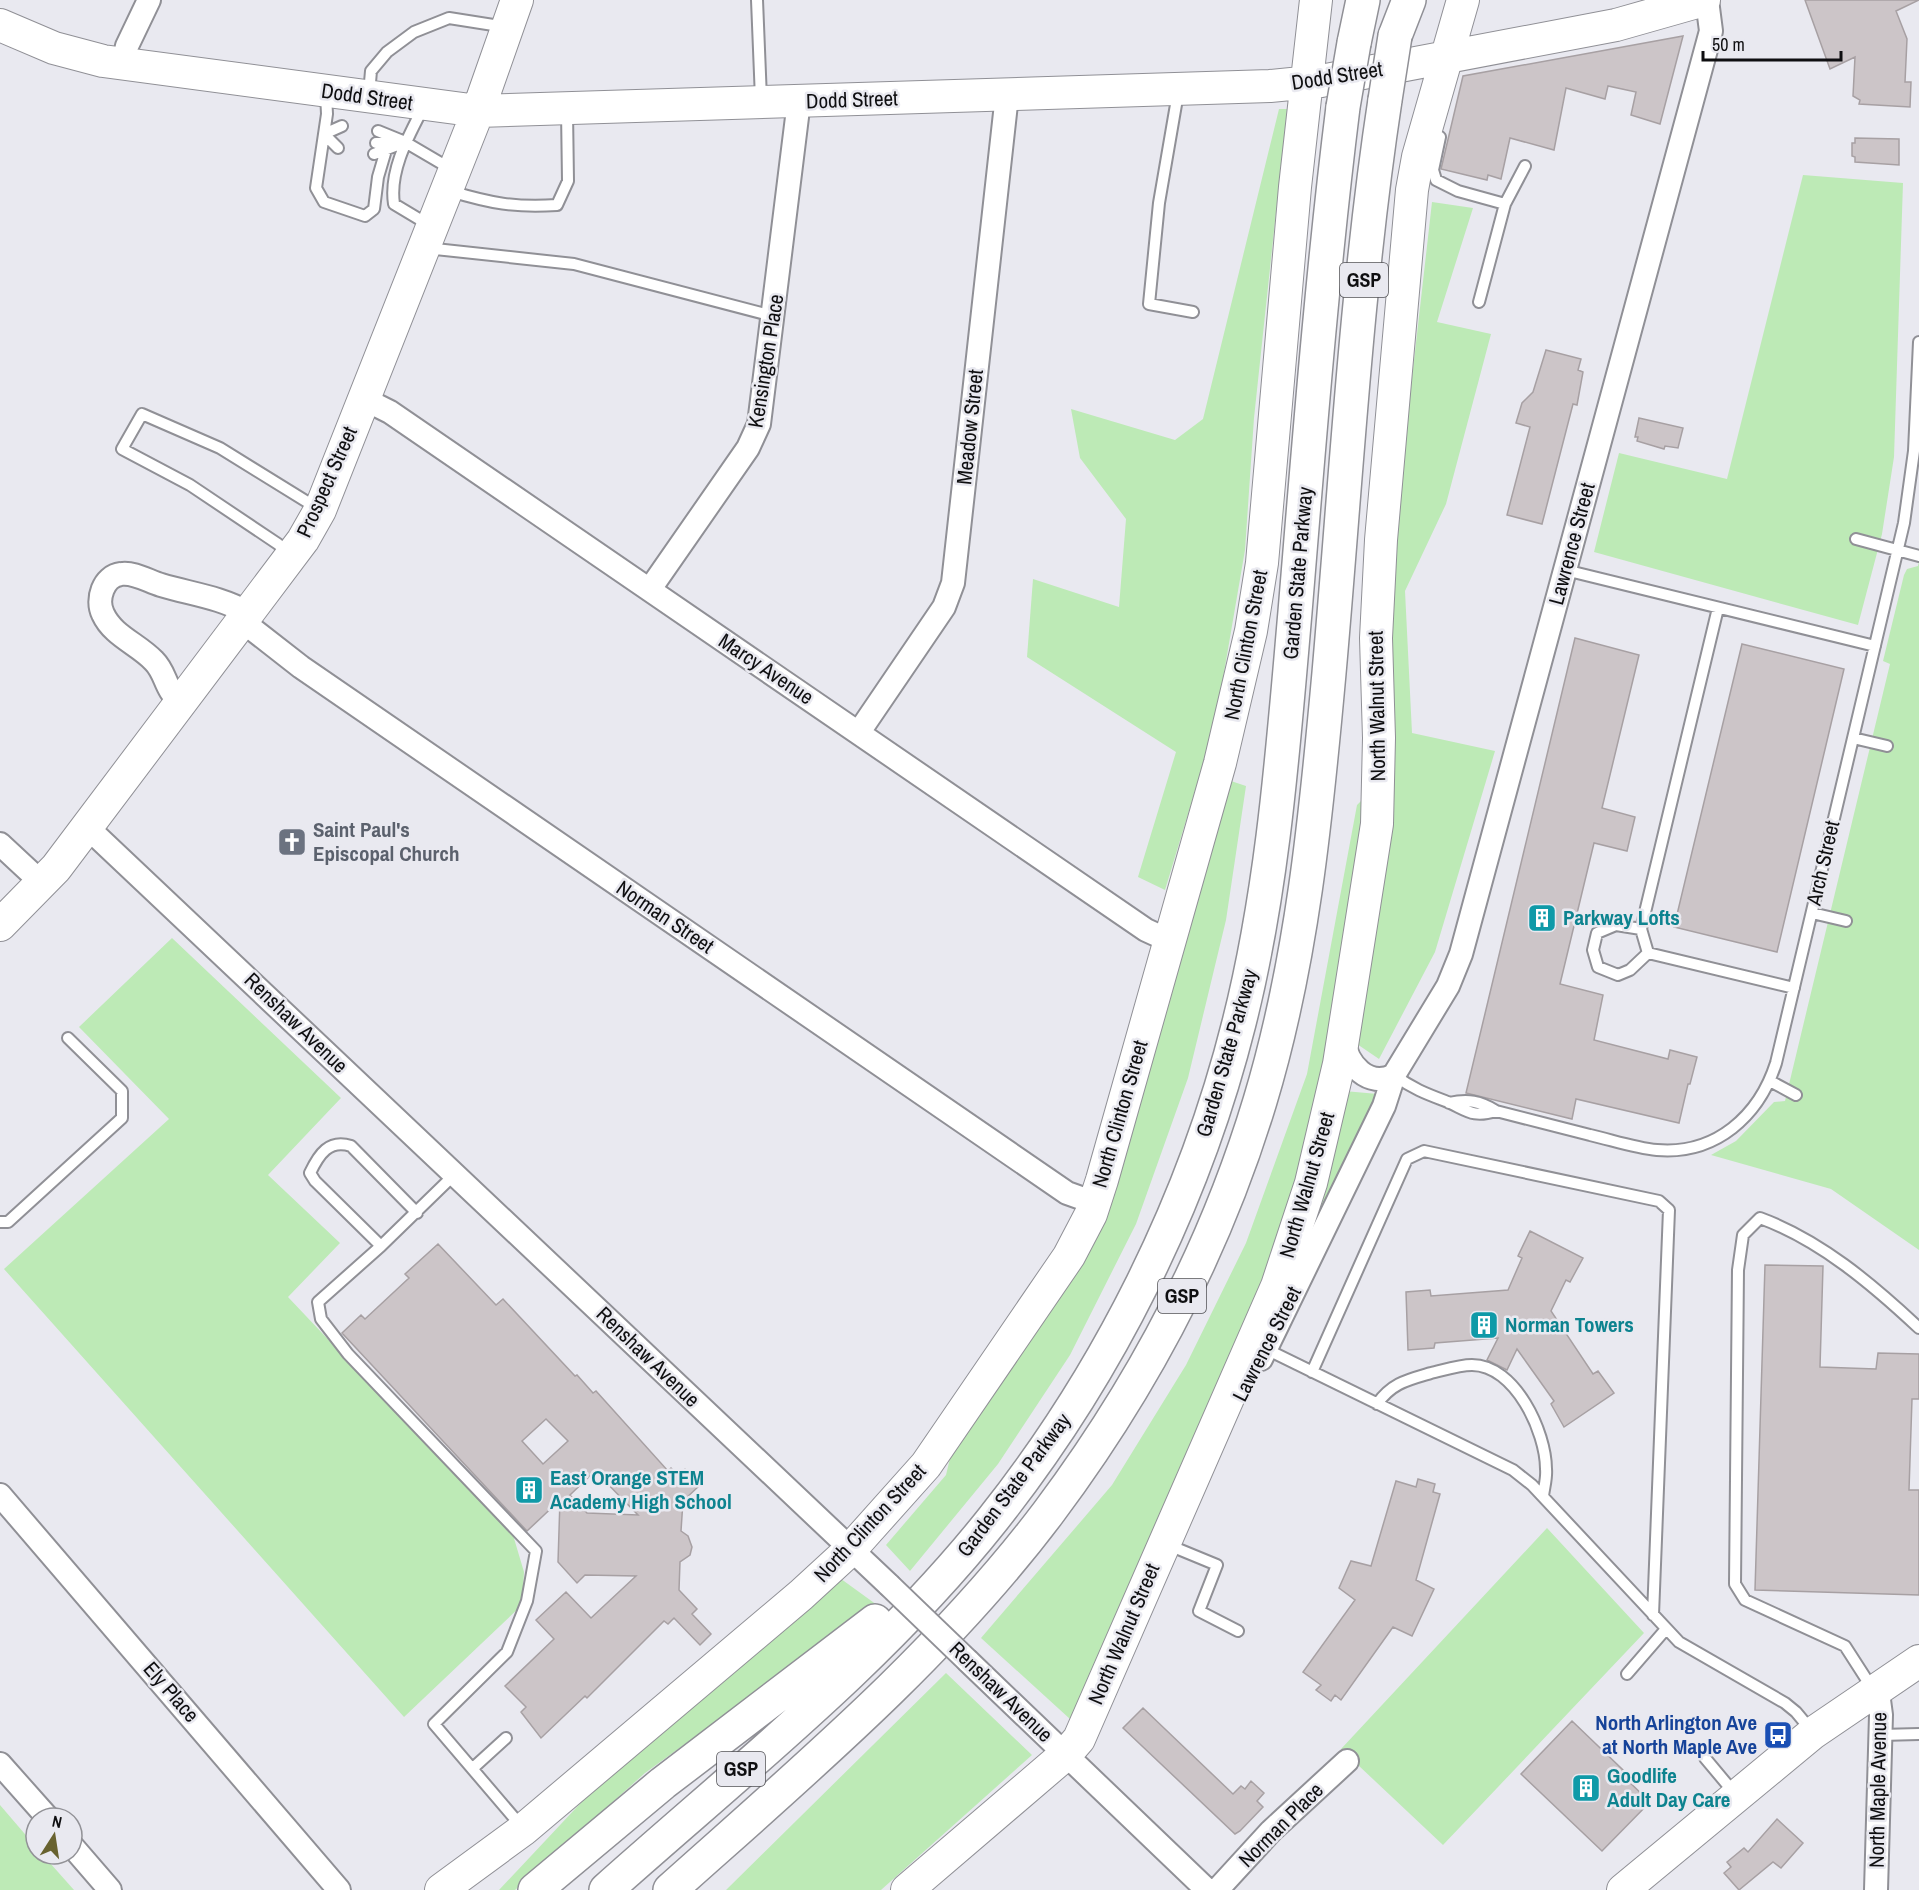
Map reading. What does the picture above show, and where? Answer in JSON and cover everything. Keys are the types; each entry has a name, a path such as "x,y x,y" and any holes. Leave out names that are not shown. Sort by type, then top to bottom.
{"highway":[{"name":"Garden State Parkway","path":"606,1890 827,1693 900,1623 967,1550 1010,1498 1054,1436 1116,1333 1175,1211 1218,1098 1247,989 1265,892 1282,757 1324,267 1343,107 1363,0"},
{"name":"Garden State Parkway","path":"670,1890 752,1817 921,1659 1030,1536 1118,1411 1157,1345 1192,1276 1226,1196 1256,1114 1291,976 1315,814 1370,214 1385,100 1402,0"},
{"path":"1395,36 1409,0"},
{"path":"535,1890 663,1783 967,1550"},
{"path":"683,1890 752,1817"}],"main road":[{"name":"North Clinton Street","path":"441,1890 524,1829 801,1595 850,1550 926,1465 1069,1256 1095,1203 1170,941 1245,663 1262,563 1305,83 1316,0"},
{"name":"North Walnut Street","path":"907,1890 1066,1754 1079,1739 1267,1310 1294,1239 1323,1134 1344,1038 1377,824 1379,760 1376,638 1381,540 1415,173 1445,80 1463,0"},
{"name":"Dodd Street","path":"0,25 70,54 123,64 478,111 1445,80 1616,25 1659,7 1706,0"},
{"name":"Prospect Street","path":"0,925 43,884 87,827 291,557 320,510 362,398 478,111 512,13"},
{"path":"1623,1890 1813,1733 1919,1661"},
{"path":"469,1890 524,1829"}],"street":[{"path":"123,64 127,46 149,0"},
{"name":"Lawrence Street","path":"1177,1513 1266,1350 1383,1106 1394,1075 1448,986 1459,960 1711,31 1706,0"},
{"name":"Meadow Street","path":"859,732 944,607 954,583 1006,95"},
{"name":"Kensington Place","path":"651,589 755,436 762,412 799,101"},
{"name":"Marcy Avenue","path":"362,398 390,412 651,589 1146,930 1170,941"},
{"name":"Norman Street","path":"181,702 170,693 155,662 123,637 106,620 101,603 105,584 111,577 129,574 218,598 245,617 301,667 1057,1187 1075,1197 1095,1203"},
{"name":"Renshaw Avenue","path":"87,827 889,1585 1207,1890"},
{"path":"0,844 43,884"},
{"path":"1344,1038 1348,1058 1357,1070 1377,1079 1394,1075"},
{"name":"Ely Place","path":"0,1495 339,1890"},
{"name":"North Maple Avenue","path":"1874,1691 1880,1706 1881,1735 1876,1890"},
{"name":"Norman Place","path":"1218,1890 1271,1831 1347,1761"},
{"path":"0,1764 37,1806"},
{"path":"84,1860 110,1890"}],"lane":[{"path":"757,0 761,102"},
{"path":"368,97 371,71 387,52 414,32 449,18 512,13"},
{"path":"1179,89 1159,203 1149,304 1193,312"},
{"path":"325,91 327,114 316,188 324,202 365,216 374,209 378,177 386,150"},
{"path":"424,104 405,142 392,192 394,204 427,237 574,264 773,316"},
{"path":"378,130 405,142 450,180 484,201 522,208 557,205 568,181 566,109"},
{"path":"1444,123 1433,170 1436,180 1458,191 1505,204"},
{"path":"324,134 340,137 324,134"},
{"path":"405,142 386,150 375,148 405,142"},
{"path":"1479,302 1505,204 1525,166"},
{"name":"Arch Street","path":"1394,1075 1421,1093 1449,1103 1466,1100 1484,1104 1496,1112 1643,1148 1682,1149 1718,1138 1737,1126 1757,1104 1770,1081 1794,988 1898,550 1912,475 1919,342"},
{"path":"291,557 278,544 190,485 122,449 142,414 220,448 320,510"},
{"path":"1856,539 1919,556"},
{"path":"1565,570 1875,646"},
{"path":"1648,953 1641,929 1718,608"},
{"path":"1853,738 1887,746"},
{"path":"1812,913 1846,921"},
{"path":"1641,929 1616,925 1597,933 1593,950 1598,967 1618,975 1630,970 1648,953"},
{"path":"1648,953 1794,988"},
{"path":"0,1222 8,1222 122,1118 122,1091 68,1038"},
{"path":"1770,1081 1796,1095"},
{"path":"381,1246 315,1181 310,1173 317,1158 328,1146 339,1143 351,1146 417,1213"},
{"path":"1312,1372 1407,1159 1424,1150 1659,1201 1669,1210 1653,1615"},
{"path":"455,1174 417,1213 318,1302 321,1319 348,1354 536,1551 527,1601 507,1652 434,1724 524,1829"},
{"path":"1874,1691 1845,1646 1745,1600 1735,1584 1738,1270 1743,1235 1760,1218 1785,1227 1873,1285 1919,1328"},
{"path":"1266,1350 1513,1470 1543,1496 1680,1642 1785,1703 1797,1712 1813,1733"},
{"path":"1377,1404 1389,1388 1444,1370 1473,1364 1505,1378 1518,1389 1539,1435 1546,1468 1543,1496"},
{"path":"1163,1543 1217,1565 1199,1611 1238,1631"},
{"path":"1627,1674 1666,1629"},
{"path":"1881,1735 1919,1734"},
{"path":"472,1768 506,1738"},
{"path":"1705,1758 1737,1796"}],"green space":[{"path":"1279,109 1287,109 1254,418 1245,550 1215,725 1165,890 1138,877 1176,752 1027,657 1033,579 1119,607 1126,519 1080,458 1071,409 1175,440 1203,419"},
{"path":"1803,175 1903,183 1894,457 1882,534 1858,625 1594,552 1619,453 1727,479"},
{"path":"1432,202 1473,208 1437,322 1491,334 1446,504 1405,591 1412,733 1495,751 1435,952 1379,1059 1357,1044 1393,757 1392,554"},
{"path":"1919,561 1919,1250 1831,1189 1711,1155 1736,1141 1774,1102 1785,1101 1890,664 1883,661 1904,575 1907,569 1918,566"},
{"path":"1228,780 1246,786 1226,920 1188,1078 1136,1224 1070,1355 998,1464 910,1571 886,1545 946,1475 952,1450 1056,1300"},
{"path":"1370,792 1345,962 1299,1192 1252,1325 1070,1719 981,1638 1112,1485 1186,1365 1246,1243 1307,1074 1357,805"},
{"path":"172,938 341,1098 268,1175 340,1243 288,1297 513,1535 524,1572 522,1605 404,1717 4,1269 169,1119 79,1027"},
{"path":"1344,1091 1378,1094 1303,1255"},
{"path":"1547,1528 1644,1633 1443,1845 1341,1749"},
{"path":"837,1576 877,1605 645,1773 515,1890 499,1890 606,1776"},
{"path":"946,1673 1032,1755 881,1890 726,1890"},
{"path":"0,1805 24,1833 24,1866 53,1866 74,1890 0,1890"}],"building":[{"path":"1805,0 1919,0 1896,11 1907,39 1905,82 1911,82 1910,107 1859,104 1860,100 1853,96 1855,57 1830,69"},
{"path":"1683,36 1660,124 1631,115 1636,92 1608,86 1605,99 1566,88 1554,150 1510,138 1501,179 1488,175 1487,180 1441,169 1463,76"},
{"path":"1855,138 1899,139 1899,165 1855,162 1855,157 1852,156 1852,143 1855,143"},
{"path":"1546,350 1581,359 1578,370 1583,372 1577,405 1573,404 1542,524 1507,515 1530,427 1516,423 1522,403 1533,392"},
{"path":"1639,418 1683,428 1678,448 1665,446 1664,449 1637,441 1638,437 1635,437"},
{"name":"Parkway Lofts","path":"1575,638 1639,655 1602,808 1635,817 1627,851 1594,843 1560,984 1603,995 1594,1040 1668,1059 1670,1050 1697,1057 1679,1123 1576,1099 1572,1119 1466,1093"},
{"path":"1742,644 1844,669 1777,952 1674,927"},
{"name":"Norman Towers","path":"1530,1231 1583,1258 1570,1282 1566,1280 1551,1311 1593,1374 1598,1371 1614,1393 1564,1427 1551,1404 1554,1401 1517,1349 1507,1370 1487,1360 1498,1338 1435,1343 1434,1348 1408,1350 1406,1292 1430,1290 1431,1296 1508,1290 1522,1258 1518,1256"},
{"name":"East Orange STEM Academy High School","path":"438,1244 496,1305 503,1299 575,1376 577,1375 593,1393 596,1391 668,1471 671,1468 678,1475 685,1469 700,1485 683,1501 681,1531 688,1536 692,1547 690,1555 680,1562 679,1590 697,1609 692,1614 711,1634 700,1645 674,1618 668,1624 664,1621 587,1698 585,1696 541,1738 521,1712 526,1707 505,1686 554,1639 536,1620 566,1592 591,1618 636,1576 585,1575 577,1583 558,1562 560,1500 527,1531 342,1333 361,1315 365,1319 409,1278 405,1274","holes":["546,1419 568,1441 543,1464 522,1441","595,1471 638,1515 587,1513 570,1495"]},
{"path":"1765,1265 1823,1266 1820,1367 1876,1369 1878,1353 1919,1354 1919,1399 1912,1399 1909,1490 1919,1490 1919,1595 1755,1590"},
{"path":"1418,1479 1435,1484 1433,1492 1440,1494 1416,1580 1434,1589 1412,1636 1393,1627 1341,1700 1335,1695 1331,1701 1316,1690 1321,1685 1303,1672 1355,1600 1339,1588 1351,1561 1371,1566 1396,1481 1416,1487"},
{"path":"1143,1708 1233,1794 1241,1786 1245,1789 1251,1781 1264,1793 1257,1801 1263,1807 1240,1831 1235,1834 1123,1728"},
{"name":"Goodlife Adult Day Care","path":"1572,1721 1623,1770 1621,1774 1650,1802 1602,1851 1521,1774"},
{"path":"1777,1819 1803,1843 1781,1868 1773,1862 1739,1890 1724,1873 1731,1867 1727,1862 1744,1848 1748,1852"}],"place":[{"name":"Saint Paul's Episcopal Church","path":"292,842"},
{"name":"Parkway Lofts","path":"1542,918"},
{"name":"Norman Towers","path":"1484,1325"},
{"name":"East Orange STEM Academy High School","path":"529,1490"},
{"name":"North Arlington Ave at North Maple Ave","path":"1778,1735"},
{"name":"Goodlife Adult Day Care","path":"1586,1788"}]}
